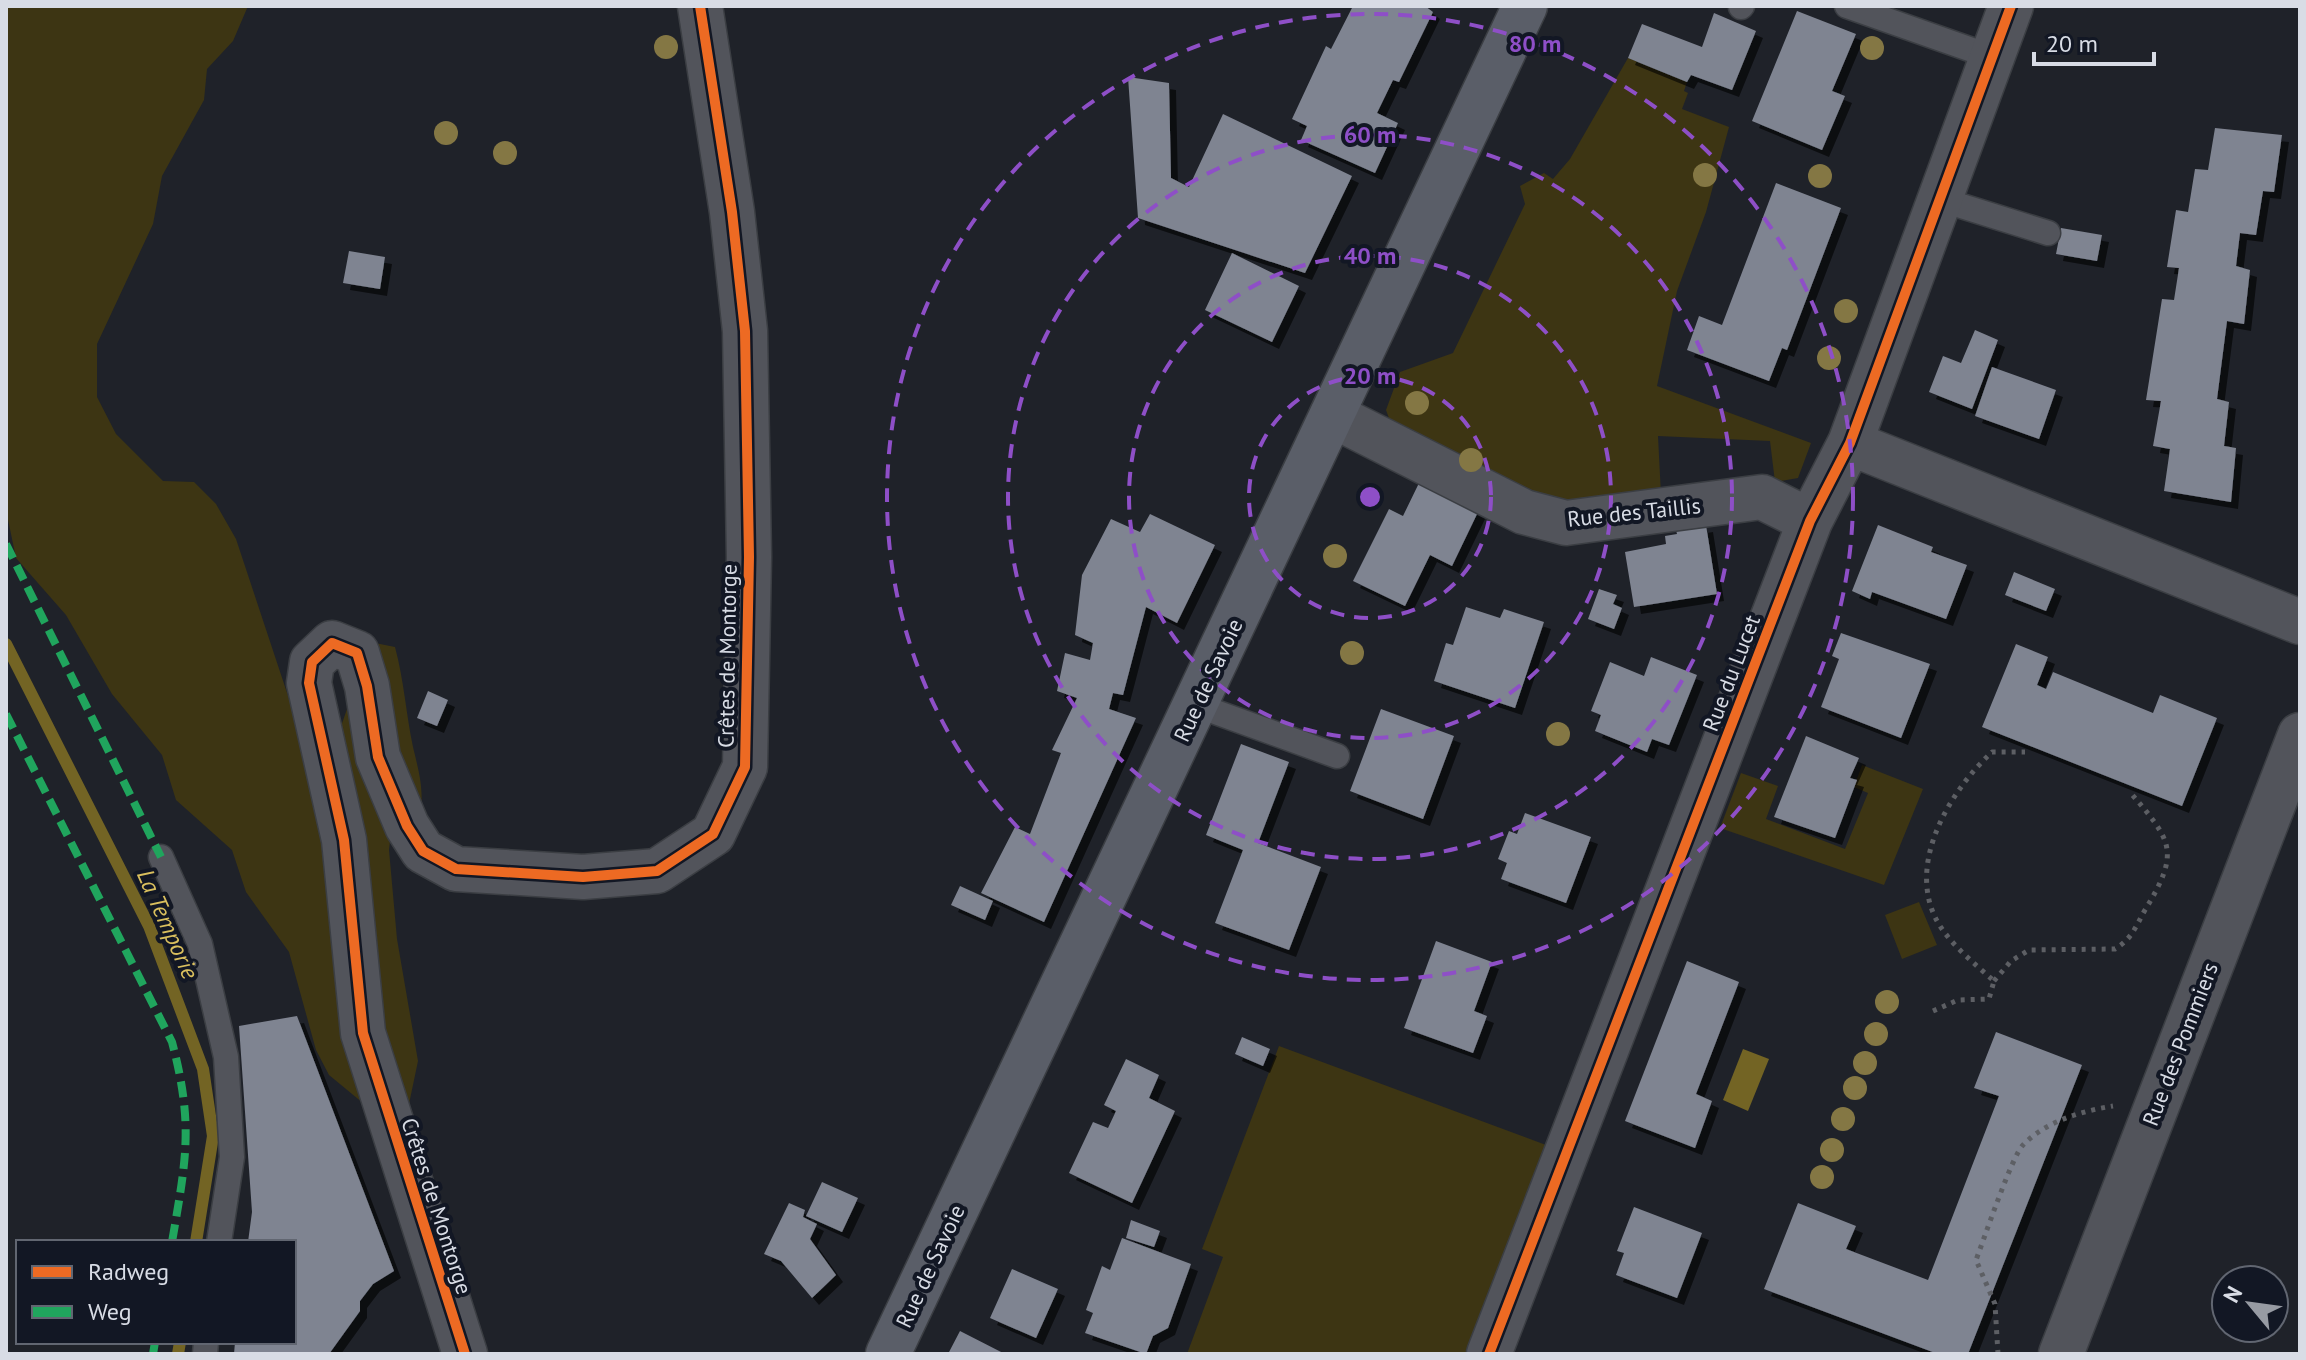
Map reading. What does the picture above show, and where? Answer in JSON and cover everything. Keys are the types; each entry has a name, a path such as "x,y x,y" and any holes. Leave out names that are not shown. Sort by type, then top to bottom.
{"main road":[{"name":"Rue de Savoie","path":"888,1354 1525,6"}],"street":[{"name":"Crêtes de Montorge","path":"465,1354 363,1033 344,840 309,683 312,662 332,643 357,653 367,686 378,757 407,826 423,851 456,869 583,877 657,871 713,834 745,767 749,542 745,331 732,212 700,6"},
{"name":"Rue du Lucet","path":"1489,1354 1810,521 1850,443 2011,6"},
{"name":"Rue des Taillis","path":"1332,415 1524,512 1566,523 1762,497 1810,521"},
{"path":"1850,443 2300,622"},
{"name":"Rue des Pommiers","path":"2061,1354 2300,735"}],"lane":[{"path":"1847,6 1992,57"},
{"path":"1939,199 2048,233"},
{"path":"1196,705 1337,756"},
{"path":"161,857 200,944 226,1057 232,1157 219,1240"}],"path":[{"path":"1994,981 1965,955 1935,919 1926,889 1928,855 1952,801 1973,770 1992,752 2025,752"},
{"path":"1933,1011 1958,1000 1989,999 1994,981 2011,961 2029,950 2115,949 2135,931 2164,880 2169,852 2163,835 2129,791"},
{"path":"1998,1354 1995,1304 1976,1260 2022,1146 2061,1120 2085,1110 2159,1098"}],"shaded area":[{"path":"6,6 248,6 233,41 207,69 204,100 162,176 153,224 97,344 97,397 116,434 163,481 194,482 216,504 236,539 298,726 336,741 370,642 395,647 421,792 421,822 393,814 389,850 397,939 418,1061 409,1104 369,1108 329,1075 316,1050 289,952 246,892 232,850 176,800 162,755 112,694 66,615 16,558 6,510"},
{"path":"1628,58 1687,82 1684,91 1688,93 1682,109 1729,127 1706,212 1677,291 1657,386 1811,443 1798,478 1775,482 1770,441 1658,436 1661,495 1550,505 1390,421 1386,410 1400,372 1453,353 1525,204 1520,186 1544,173 1553,179 1570,159"},
{"path":"1862,765 1923,789 1884,885 1720,828 1741,773 1778,786 1766,819 1845,849 1868,793 1854,787"},
{"path":"1919,902 1937,945 1902,959 1885,915"},
{"path":"1279,1046 1546,1145 1465,1354 1187,1354 1223,1257 1202,1249"},
{"path":"1743,1049 1769,1059 1748,1111 1723,1100"}],"building":[{"path":"1353,6 1425,6 1433,12 1399,82 1393,80 1377,113 1398,123 1375,173 1301,140 1307,126 1292,119 1326,46 1331,49"},
{"path":"1797,11 1856,34 1832,91 1845,96 1822,150 1752,121"},
{"path":"1714,13 1756,31 1732,90 1691,75 1687,82 1628,58 1642,24 1702,47"},
{"path":"1128,77 1169,83 1171,178 1189,187 1223,114 1352,176 1305,273 1138,218"},
{"path":"2215,128 2282,135 2274,192 2263,191 2256,235 2240,233 2236,266 2250,270 2244,324 2227,321 2217,399 2229,402 2224,446 2236,448 2231,502 2164,491 2170,449 2153,446 2161,401 2146,400 2162,299 2174,300 2179,268 2167,267 2176,210 2188,212 2195,169 2208,170"},
{"path":"1776,183 1841,208 1787,350 1782,348 1769,381 1687,350 1699,316 1722,325"},
{"path":"2061,228 2102,235 2097,261 2056,254"},
{"path":"349,251 385,257 380,289 343,283"},
{"path":"1232,253 1299,286 1272,342 1205,310"},
{"path":"1975,330 1998,340 1972,409 1929,392 1943,356 1961,363"},
{"path":"1992,367 2056,390 2039,439 1975,416"},
{"path":"1419,483 1478,512 1452,566 1430,555 1405,606 1353,581 1389,509 1403,516"},
{"path":"1150,514 1215,545 1177,623 1146,607 1123,695 1113,693 1109,709 1136,718 1044,922 981,893 1015,827 1030,834 1061,753 1052,750 1077,698 1057,691 1065,653 1090,660 1093,643 1075,635 1082,575 1111,519 1140,532"},
{"path":"1706,525 1717,594 1634,607 1625,552 1666,544 1665,536 1677,534 1676,530"},
{"path":"1878,525 1933,547 1931,552 1967,565 1946,619 1872,592 1870,599 1852,591"},
{"path":"2014,572 2055,589 2046,611 2005,595"},
{"path":"1599,589 1617,595 1613,604 1622,608 1614,629 1588,619"},
{"path":"1466,607 1500,618 1504,609 1544,622 1515,708 1434,681 1446,643 1453,645"},
{"path":"1841,633 1930,664 1901,738 1821,707 1839,659 1832,656"},
{"path":"2016,644 2048,657 2037,685 2046,689 2053,672 2153,713 2160,695 2217,718 2182,806 1982,727"},
{"path":"1651,657 1697,675 1669,745 1652,739 1647,752 1595,731 1601,715 1591,711 1610,662 1644,676"},
{"path":"428,691 448,700 437,726 417,718"},
{"path":"1381,709 1454,736 1423,819 1350,791"},
{"path":"1806,736 1859,758 1850,778 1857,780 1835,838 1774,817"},
{"path":"1241,744 1289,762 1258,843 1321,867 1289,950 1215,923 1243,850 1206,835"},
{"path":"1525,813 1591,837 1566,903 1501,879 1507,863 1498,859 1509,831 1517,834"},
{"path":"960,886 993,901 985,920 951,905"},
{"path":"1436,941 1492,962 1474,1011 1487,1016 1473,1053 1404,1028"},
{"path":"1687,961 1739,982 1696,1094 1712,1101 1695,1148 1625,1121"},
{"path":"297,1016 394,1271 373,1284 360,1301 360,1311 329,1354 234,1354 235,1344 296,1344 296,1240 248,1240 252,1212 239,1026"},
{"path":"1996,1032 2082,1065 1968,1354 1938,1354 1764,1289 1798,1203 1856,1226 1846,1249 1928,1280 1999,1096 1974,1088"},
{"path":"1242,1037 1270,1049 1263,1066 1235,1054"},
{"path":"1126,1059 1159,1075 1149,1098 1175,1111 1132,1203 1069,1173 1093,1122 1108,1128 1116,1111 1104,1105"},
{"path":"822,1182 858,1198 842,1232 806,1216"},
{"path":"789,1203 805,1210 803,1217 817,1224 810,1239 836,1275 812,1298 781,1261 764,1254"},
{"path":"1634,1207 1702,1233 1677,1298 1616,1275 1624,1253 1617,1251"},
{"path":"1131,1220 1160,1231 1154,1247 1126,1238"},
{"path":"1122,1238 1191,1264 1168,1328 1153,1336 1146,1354 1085,1333 1093,1313 1086,1310 1102,1266 1110,1270"},
{"path":"1012,1269 1058,1289 1036,1338 990,1318"},
{"path":"960,1331 1005,1354 948,1354"}],"waterway":[{"name":"La Temporie","path":"6,644 149,926 203,1069 213,1136 196,1240"},
{"name":"La Temporie","path":"178,1354 180,1344"}],"marked path":[{"path":"6,544 161,857"},
{"path":"6,714 172,1042 183,1097 186,1142 172,1240"},
{"path":"153,1354 155,1344"}],"cycle path":[{"path":"465,1354 363,1033 344,840 309,683 312,662 332,643 357,653 367,686 378,757 407,826 423,851 456,869 583,877 657,871 713,834 745,767 749,557 745,331 732,212 700,6"},
{"path":"1489,1354 1810,521 1850,443 2011,6"}]}
